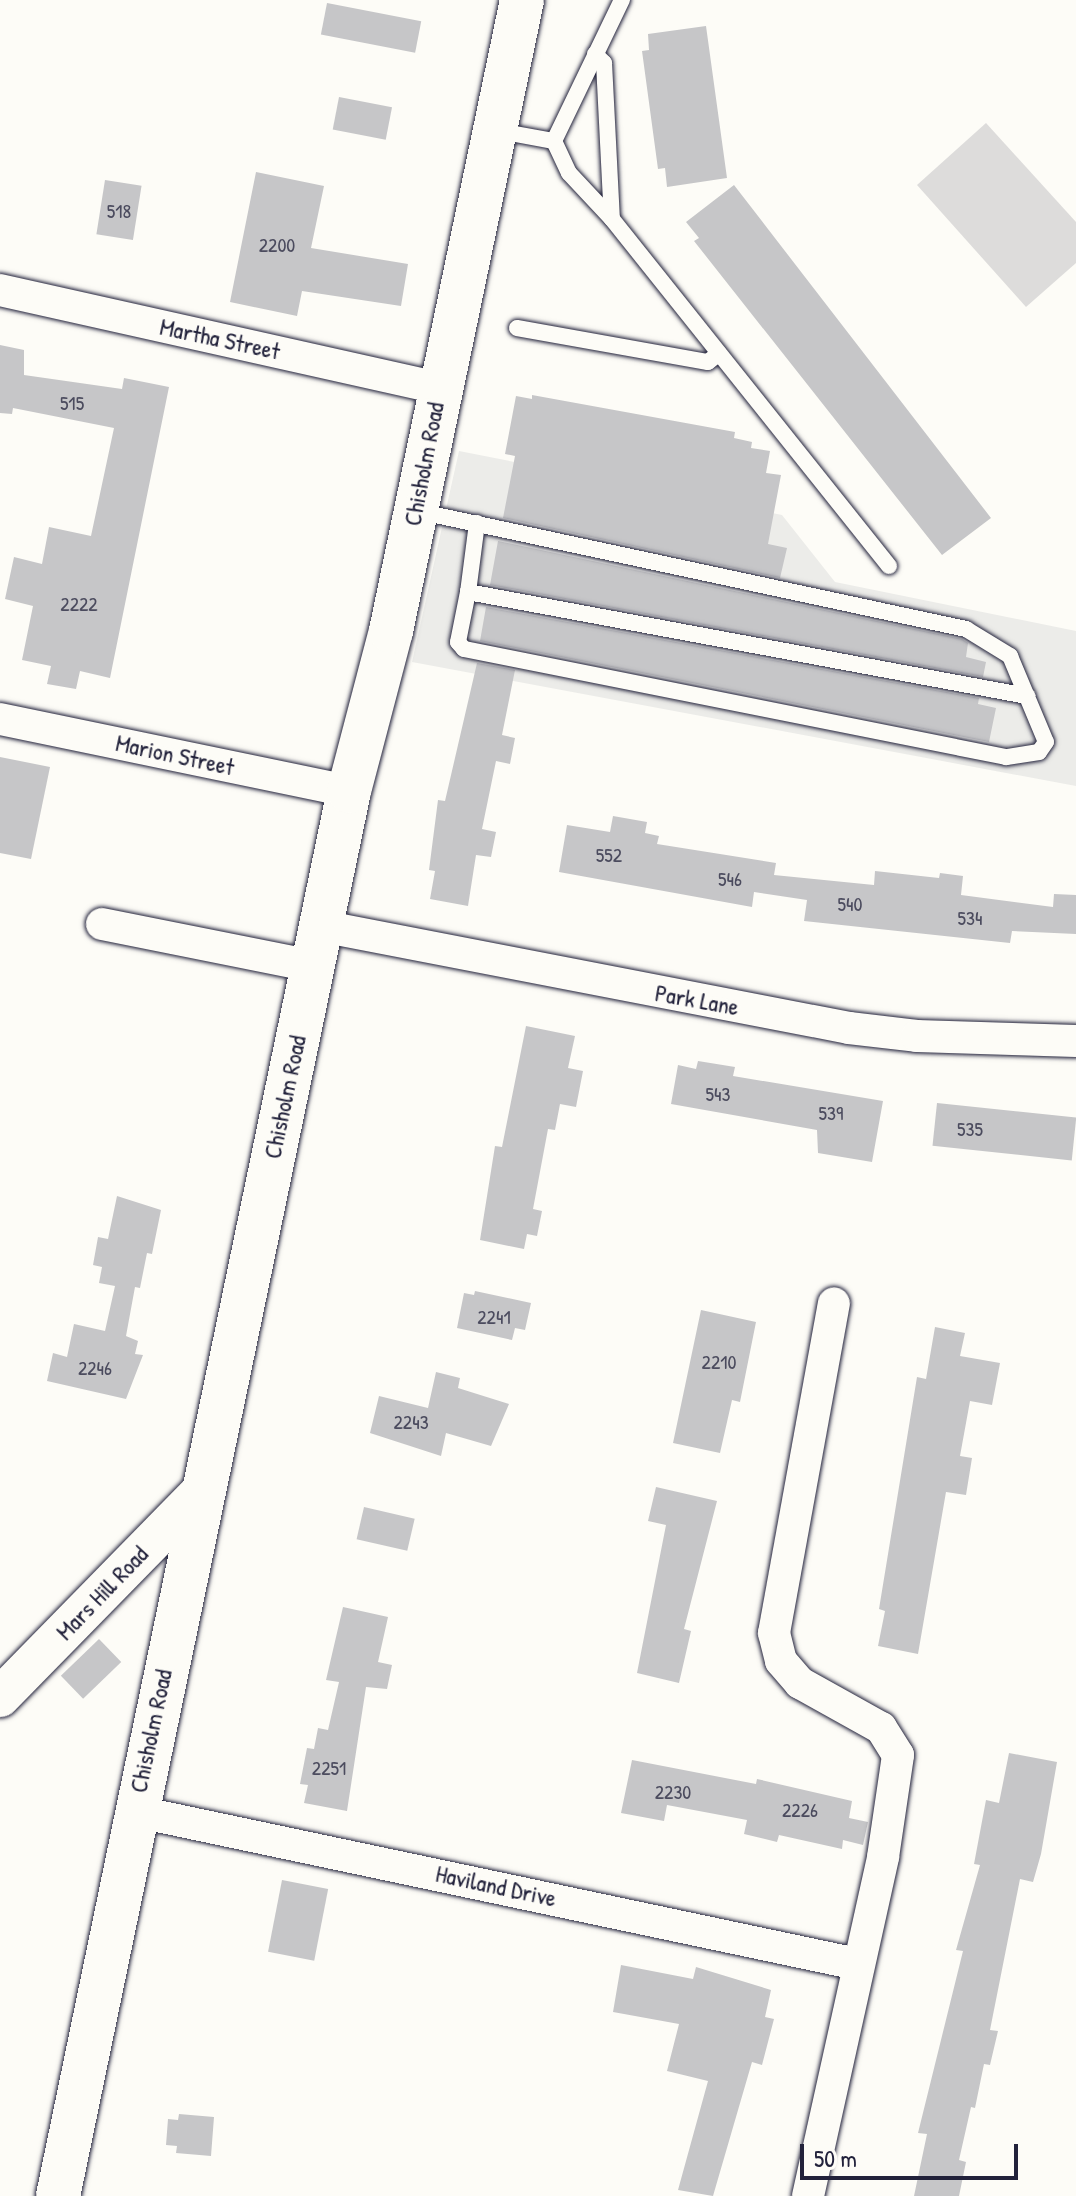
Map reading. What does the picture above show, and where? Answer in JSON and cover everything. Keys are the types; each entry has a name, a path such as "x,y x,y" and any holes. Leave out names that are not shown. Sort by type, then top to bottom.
{"main road":[{"name":"Chisholm Road","path":"58,2196 134,1811 349,791 416,511 439,388 522,0"}],"street":[{"name":"Martha Street","path":"0,290 439,388"},
{"name":"Marion Street","path":"0,719 349,791"},
{"name":"Park Lane","path":"102,924 317,946 849,1028 917,1036 1076,1041"},
{"path":"808,2196 894,1802 898,1755 881,1728 800,1683 781,1661 774,1633 834,1303"},
{"name":"Mars Hill Road","path":"0,1697 203,1490"},
{"name":"Haviland Drive","path":"134,1811 857,1964"}],"lane":[{"path":"554,141 622,0"},
{"path":"595,54 604,63 612,219"},
{"path":"493,130 554,141"},
{"path":"554,141 569,173 612,219 889,566"},
{"path":"517,328 708,362 719,353"},
{"path":"416,511 477,523 966,629 1010,656 1046,742 1039,752 1006,757 464,649 458,642 477,523"},
{"path":"468,592 1015,698 1027,696"}],"shaded area":[{"path":"986,123 1076,222 1076,263 1026,307 917,185"},
{"path":"459,451 782,515 835,582 1076,631 1076,786 412,662"}],"building":[{"path":"327,3 421,21 415,53 321,34"},
{"path":"706,26 727,178 667,187 665,168 658,169 642,51 649,50 648,34"},
{"path":"339,97 392,107 386,140 333,129"},
{"path":"256,172 324,186 311,248 408,264 401,306 302,291 297,316 230,302"},
{"path":"105,180 142,186 133,240 96,234"},
{"path":"734,185 991,518 942,555 694,241 699,238 686,222"},
{"path":"0,345 24,350 24,375 122,389 124,378 169,387 110,678 80,671 76,689 47,684 51,666 22,660 33,606 5,599 14,557 42,564 49,527 91,536 114,428 13,408 12,414 0,413"},
{"path":"532,395 735,432 734,438 752,442 751,448 770,451 766,473 781,475 768,544 787,548 780,578 503,518 515,456 505,454 516,396 532,399"},
{"path":"498,541 962,639 968,643 966,657 986,662 983,677 490,585"},
{"path":"486,607 979,698 978,704 996,708 989,742 480,641"},
{"path":"477,663 515,670 502,735 515,738 510,764 496,761 482,829 496,832 491,857 476,855 468,906 430,899 435,871 429,870 438,800 445,801"},
{"path":"0,757 50,767 31,859 0,853"},
{"path":"613,816 647,822 645,833 659,836 657,844 776,863 774,875 874,885 875,871 939,878 940,873 963,876 961,895 1053,907 1054,894 1076,895 1076,934 1012,931 1010,943 804,921 807,900 754,892 752,907 559,872 567,825 610,832"},
{"path":"526,1026 575,1036 568,1068 583,1071 576,1107 560,1104 555,1130 548,1129 533,1209 542,1211 537,1236 527,1234 524,1249 480,1240 495,1146 502,1147"},
{"path":"698,1061 735,1067 733,1076 883,1101 872,1162 818,1153 817,1130 671,1104 678,1065 696,1069"},
{"path":"937,1103 1076,1118 1072,1160 933,1146"},
{"path":"117,1196 161,1210 152,1254 147,1253 140,1288 135,1287 126,1336 138,1341 135,1354 143,1355 126,1399 47,1381 53,1353 67,1357 74,1324 105,1331 115,1286 99,1283 102,1267 93,1265 98,1237 108,1239"},
{"path":"475,1291 531,1303 525,1330 515,1328 512,1340 457,1328 464,1293 474,1295"},
{"path":"701,1310 756,1322 740,1402 732,1400 720,1453 673,1443"},
{"path":"935,1327 965,1333 960,1356 1000,1363 992,1405 970,1401 960,1456 972,1458 966,1495 946,1492 918,1654 878,1646 885,1611 879,1609 917,1377 926,1379"},
{"path":"436,1372 460,1378 458,1388 509,1404 491,1446 446,1433 441,1456 370,1433 379,1396 428,1408"},
{"path":"656,1487 717,1501 684,1629 691,1631 679,1683 637,1673 666,1525 648,1521"},
{"path":"364,1507 415,1519 407,1551 357,1539"},
{"path":"343,1607 388,1617 378,1662 392,1665 387,1689 366,1687 347,1811 304,1803 308,1785 300,1784 307,1748 314,1749 318,1728 328,1730 339,1682 326,1680"},
{"path":"99,1639 121,1662 83,1699 61,1676"},
{"path":"1009,1753 1057,1762 1041,1854 1033,1882 1020,1879 990,2030 998,2031 990,2065 984,2064 975,2108 971,2107 959,2160 966,2162 959,2196 914,2196 927,2134 918,2133 963,1951 956,1950 980,1865 974,1864 986,1800 999,1803"},
{"path":"632,1760 756,1784 757,1779 852,1801 849,1818 868,1822 863,1845 843,1840 842,1849 779,1835 777,1842 744,1834 747,1820 667,1805 664,1821 621,1813"},
{"path":"282,1880 328,1889 314,1961 268,1952"},
{"path":"621,1965 693,1979 696,1967 771,1990 765,2017 774,2019 762,2065 752,2062 713,2196 678,2190 708,2081 667,2071 679,2024 613,2012"},
{"path":"179,2114 214,2117 211,2156 176,2153 177,2146 166,2145 168,2119 178,2120"}]}
